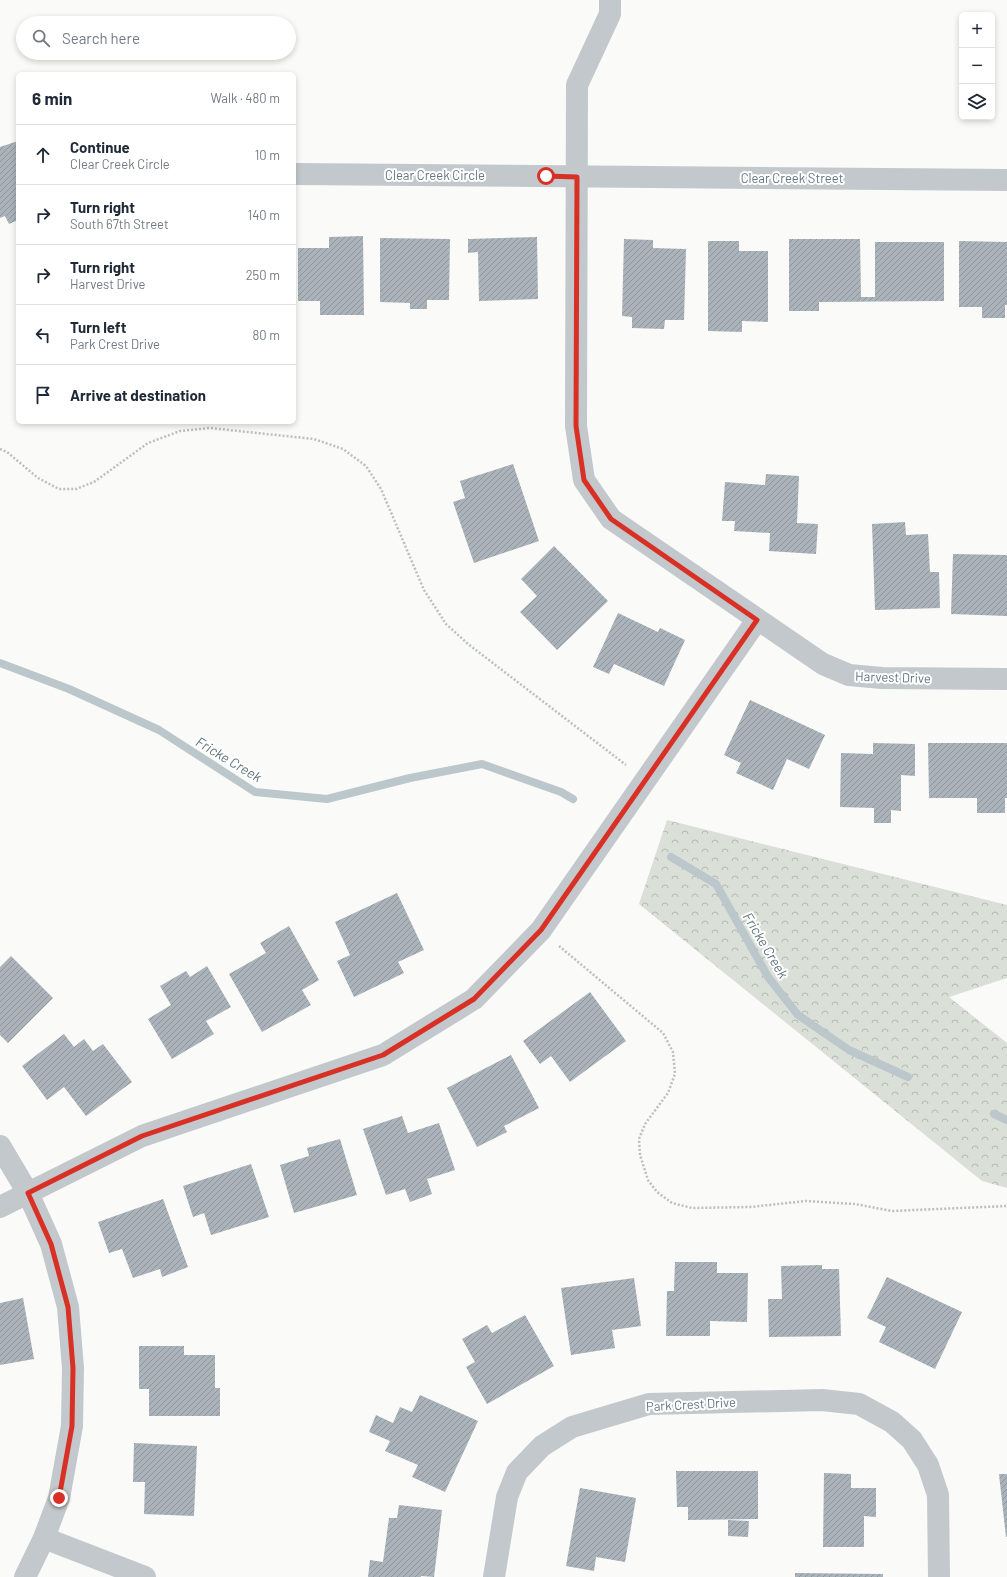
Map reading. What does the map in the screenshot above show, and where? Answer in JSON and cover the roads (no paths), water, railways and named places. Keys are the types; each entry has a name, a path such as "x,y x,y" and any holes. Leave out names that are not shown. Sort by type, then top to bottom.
{"street":[{"name":"Harvest Drive","path":"610,0 610,14 577,85 576,426 584,480 611,519 823,664 849,675 882,678 1007,679"},
{"name":"Clear Creek Circle","path":"296,174 577,177"},
{"name":"Clear Creek Street","path":"577,177 1007,180"},
{"path":"0,1207 142,1136 383,1055 474,999 541,930 757,620"},
{"path":"0,1146 28,1193 51,1244 68,1307 73,1368 72,1426 59,1498 44,1538 25,1577"},
{"name":"Park Crest Drive","path":"494,1577 507,1497 517,1472 542,1446 572,1427 649,1404 814,1400 859,1404 892,1422 912,1440 928,1465 938,1495 939,1577"},
{"path":"44,1538 145,1577"}],"waterway":[{"name":"Fricke Creek","path":"0,663 69,689 159,730 255,792 327,799 410,778 482,764 561,792 573,799"},
{"name":"Fricke Creek","path":"671,857 716,884 768,977 798,1015 849,1050 908,1077"},
{"name":"Fricke Creek","path":"994,1114 1007,1120"}]}
